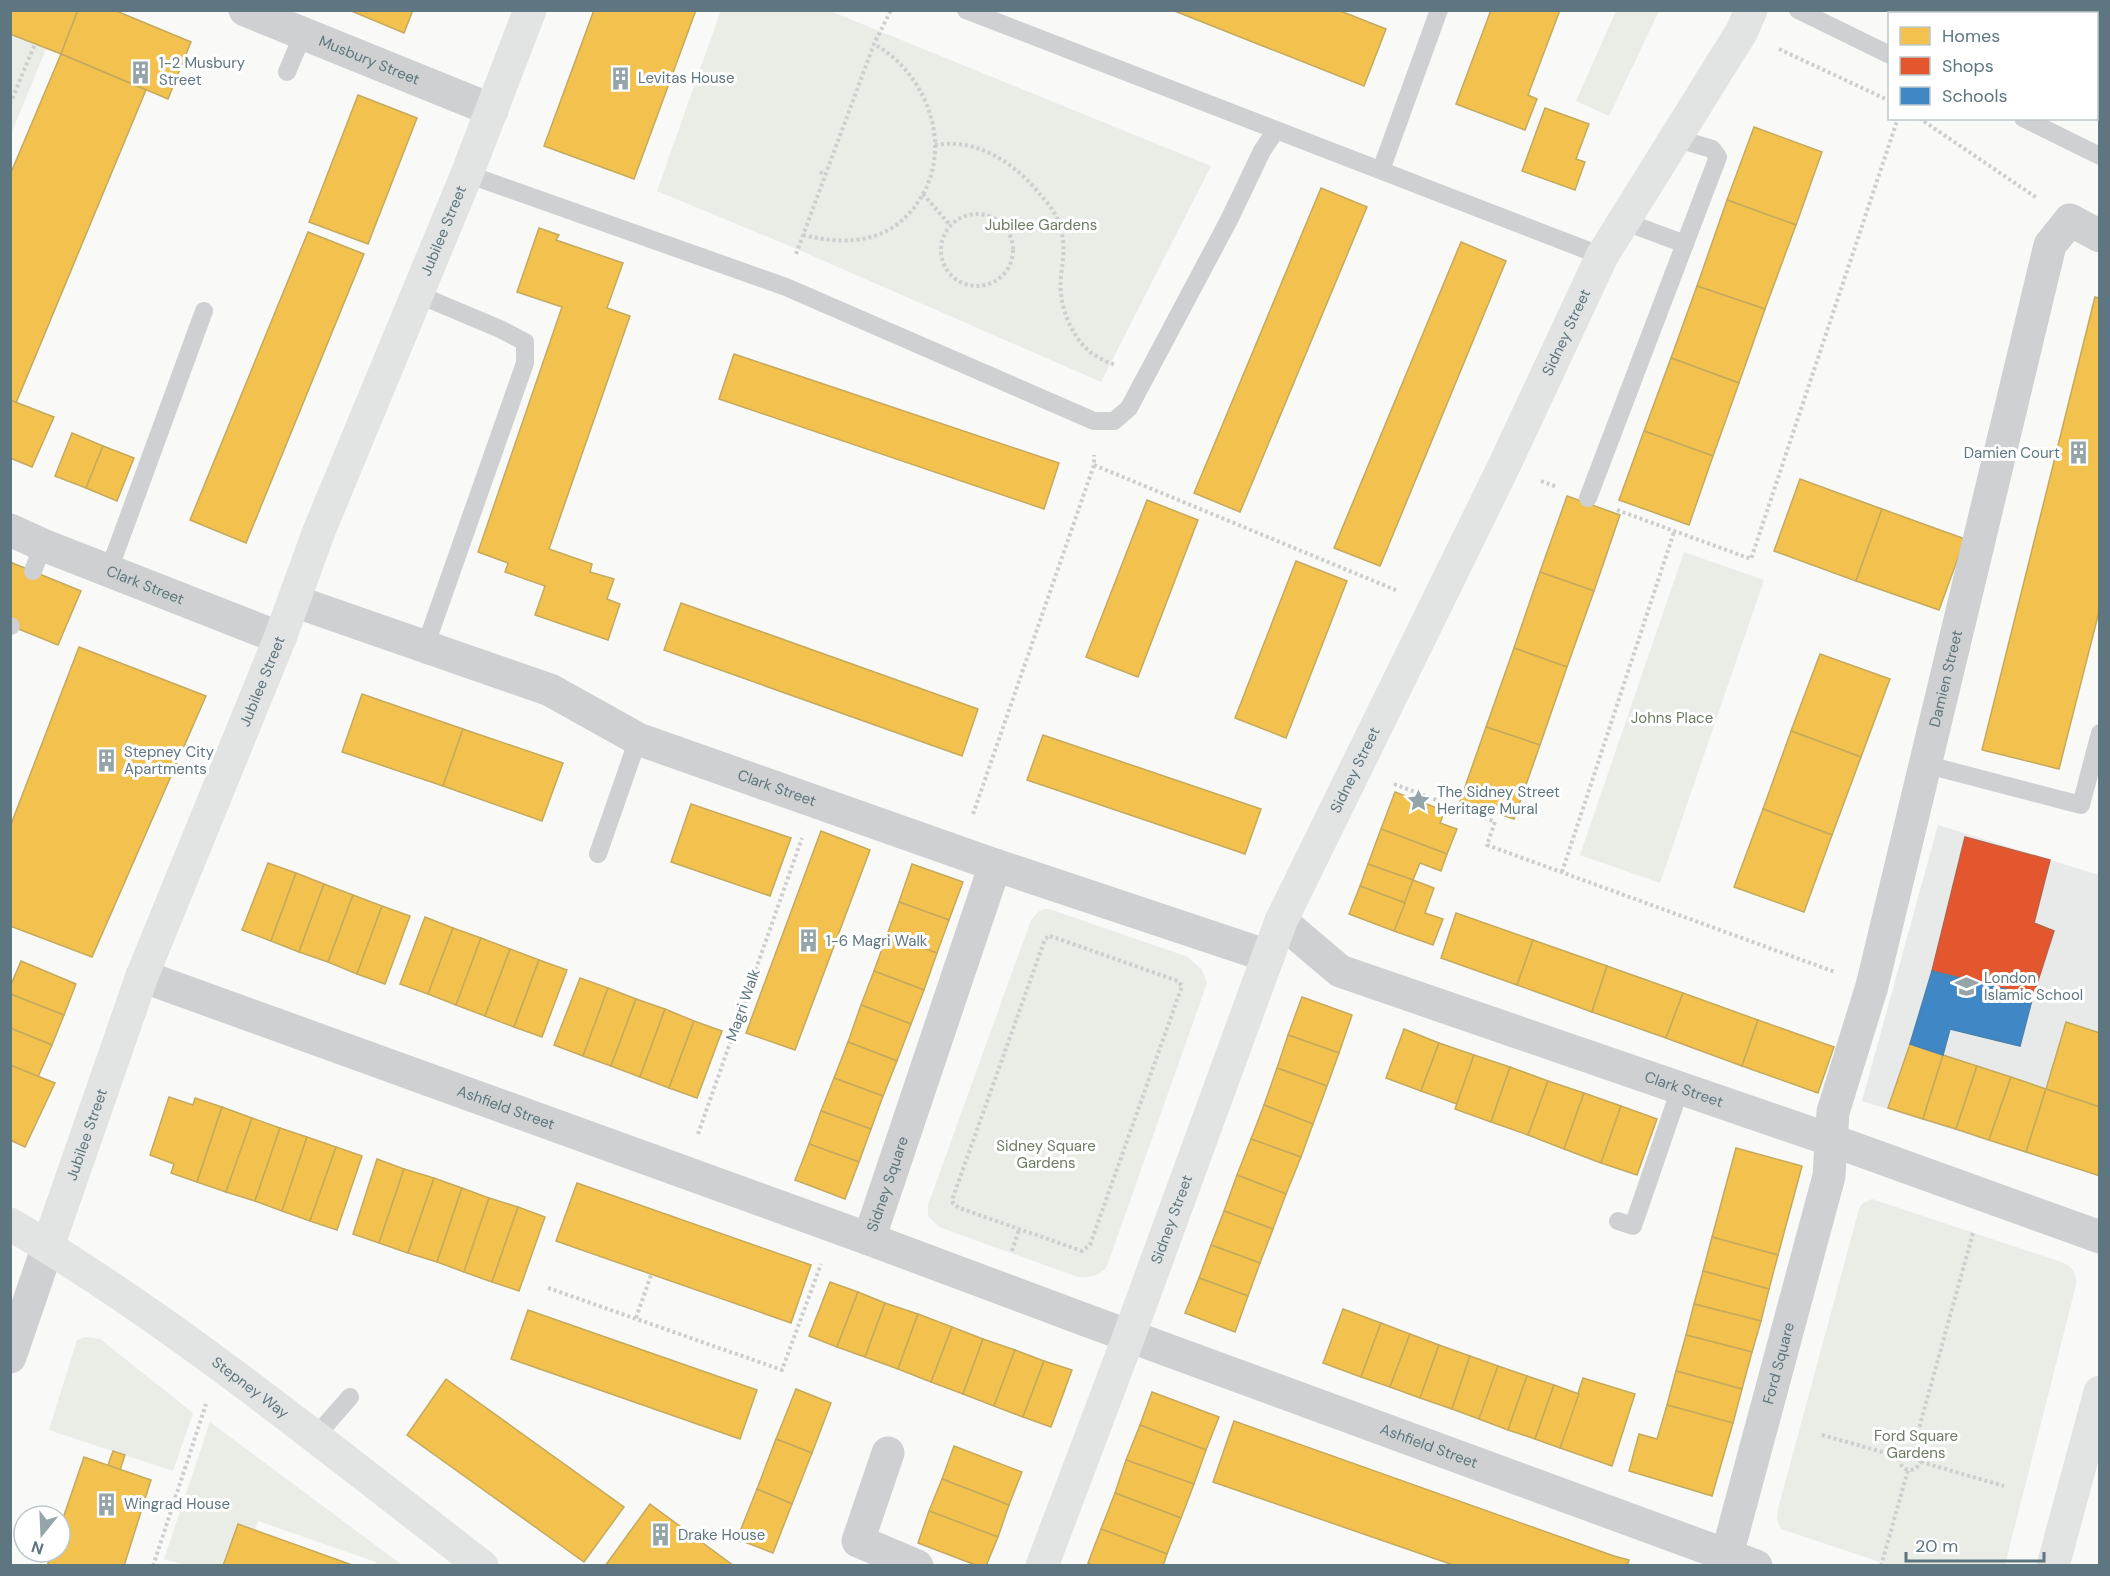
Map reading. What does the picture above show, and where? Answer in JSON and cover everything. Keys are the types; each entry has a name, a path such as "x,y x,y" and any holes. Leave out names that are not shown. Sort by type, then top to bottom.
{"street":[{"name":"Musbury Street","path":"245,10 492,110"},
{"name":"Jubilee Street","path":"10,1357 142,976 280,638 319,531 467,174 530,10"},
{"name":"Sidney Street","path":"1042,1566 1281,921 1504,466 1602,256 1747,21"},
{"path":"2070,220 2100,236"},
{"name":"Damien Street","path":"1831,1140 1833,1112 1872,986 2050,245 2070,220"},
{"name":"Clark Street","path":"10,530 38,558 109,570 280,638"},
{"name":"Clark Street","path":"294,601 550,690 638,739 960,853 1268,956"},
{"name":"Sidney Square","path":"995,865 869,1239 1129,1336"},
{"name":"Clark Street","path":"1281,921 1340,971 1831,1140 2100,1237"},
{"name":"Ashfield Street","path":"142,976 869,1239"},
{"name":"Ford Square","path":"1736,1562 1827,1183 1831,1140"},
{"name":"Stepney Way","path":"10,1224 48,1246 219,1363 482,1566"},
{"name":"Ashfield Street","path":"1129,1336 1736,1562"},
{"path":"2053,1566 2100,1392"},
{"path":"888,1453 858,1541 917,1566"}],"lane":[{"path":"966,10 1602,256"},
{"path":"1381,170 1439,10"},
{"path":"1798,10 1888,54"},
{"path":"287,72 303,34"},
{"path":"2026,120 2100,156"},
{"path":"467,174 786,287 1094,421 1114,421 1129,408 1262,151 1276,130"},
{"path":"1588,498 1718,157 1712,149 1675,138"},
{"path":"1623,221 1685,244"},
{"path":"417,294 525,342 525,363 425,646"},
{"path":"109,570 204,311"},
{"path":"1924,764 2081,805 2100,732"},
{"path":"598,854 638,739"},
{"path":"1618,1221 1633,1226 1680,1089"},
{"path":"315,1437 350,1397"}],"path":[{"path":"797,249 874,44 891,10"},
{"path":"1747,21 1888,100"},
{"path":"10,104 35,44"},
{"path":"803,235 825,240 855,241 880,234 898,224 913,209 930,179 935,145 928,107 917,83 899,62 874,44"},
{"path":"1504,466 1674,532 1751,559 1897,120"},
{"path":"1922,120 2070,220"},
{"path":"935,145 958,144 997,155 1036,188 1059,221 1064,240 1061,297 1067,318 1090,352 1110,363"},
{"path":"820,172 825,175"},
{"path":"923,194 950,225"},
{"path":"985,214 996,219 1006,228 1012,239 1013,251 1011,263 1004,274 995,282 984,285 962,283 952,277 942,257 941,246 944,234 950,225 960,217 985,214"},
{"path":"960,853 1094,465 1094,421"},
{"path":"1094,465 1399,591 1434,608"},
{"path":"1562,872 1674,532"},
{"path":"1356,770 1495,822 1487,845 1872,986"},
{"name":"Magri Walk","path":"685,1172 802,837"},
{"path":"1050,936 1178,981 1182,986 1086,1251 1078,1251 959,1208 952,1200 1045,939 1050,936"},
{"path":"548,1288 782,1370 834,1227"},
{"path":"1913,1450 1974,1232"},
{"path":"636,1318 651,1275"},
{"path":"153,1566 219,1363"},
{"path":"1822,1435 1900,1457"},
{"path":"1913,1450 1919,1453 1921,1462 1914,1469 1908,1470 1902,1466 1900,1457 1904,1451 1913,1450"},
{"path":"1921,1462 2004,1486"},
{"path":"1881,1566 1908,1470"}],"shaded area":[{"path":"1938,825 2099,875 2099,1176 1862,1101"}],"green space":[{"name":"Jubilee Gardens","path":"721,10 830,11 1211,166 1101,382 792,247 657,191"},
{"path":"1616,11 1659,11 1609,116 1576,101"},
{"path":"11,34 46,49 11,134"},
{"name":"Johns Place","path":"1684,552 1764,580 1660,883 1580,855"},
{"name":"Sidney Square Gardens","path":"1045,909 1188,957 1202,970 1207,983 1107,1266 1098,1274 1087,1277 1078,1277 939,1227 928,1216 928,1205 1031,920 1039,911"},
{"name":"Ford Square Gardens","path":"1872,1199 2064,1263 2072,1269 2075,1275 2076,1285 2005,1565 1889,1565 1781,1529 1777,1520 1778,1509 1859,1209 1862,1204"},
{"path":"85,1337 100,1339 193,1413 173,1471 49,1430 77,1340"},
{"path":"210,1422 402,1565 375,1565 376,1562 258,1521 243,1565 185,1565 164,1559"}],"building: Homes":[{"path":"10,10 78,10 61,54 10,34"},
{"name":"1-2 Musbury Street","path":"78,10 114,10 191,42 168,99 61,54"},
{"path":"349,10 413,10 404,33"},
{"name":"Levitas House","path":"594,10 696,10 634,179 544,146"},
{"path":"1172,10 1338,10 1386,29 1364,86"},
{"path":"1491,10 1560,10 1528,95 1537,99 1525,130 1456,104"},
{"path":"1892,10 2063,10 2066,12 1895,12"},
{"path":"2098,30 2100,30 2100,120 2098,119"},
{"path":"61,54 146,90 16,403 10,400 10,175"},
{"path":"358,95 417,118 368,244 309,222"},
{"path":"1545,108 1589,124 1576,159 1585,162 1575,190 1522,171"},
{"path":"1754,127 1822,152 1796,225 1727,200"},
{"path":"1321,188 1367,207 1240,512 1194,493"},
{"path":"1727,200 1796,225 1765,309 1697,286"},
{"path":"539,228 559,235 556,240 623,263 607,308 630,316 549,549 592,564 590,572 614,579 607,599 620,604 608,640 535,615 545,586 505,572 508,563 478,552 562,307 517,292"},
{"path":"308,232 364,254 246,543 190,520"},
{"path":"1461,242 1506,261 1380,566 1334,548"},
{"path":"1697,286 1765,309 1739,383 1671,358"},
{"name":"Damien Court","path":"2095,297 2100,298 2100,608 2059,769 1982,750"},
{"path":"734,354 1059,463 1044,509 719,399"},
{"path":"1671,358 1739,383 1713,456 1644,431"},
{"path":"10,400 54,417 32,467 10,458"},
{"path":"1644,431 1713,456 1689,525 1619,500"},
{"path":"72,433 103,446 86,488 55,476"},
{"path":"103,446 134,458 117,501 86,488"},
{"path":"1800,479 1882,509 1856,581 1774,551"},
{"path":"1567,496 1620,515 1594,591 1540,572"},
{"path":"1147,500 1198,520 1138,677 1086,657"},
{"path":"1882,509 1965,539 1939,610 1856,581"},
{"path":"1296,561 1347,581 1286,738 1235,718"},
{"path":"10,562 81,591 58,645 11,626"},
{"path":"1540,572 1594,591 1567,667 1514,648"},
{"path":"681,603 978,709 962,756 664,650"},
{"name":"Stepney City Apartments","path":"79,647 206,696 92,957 10,926 10,827"},
{"path":"1514,648 1567,667 1540,745 1486,727"},
{"path":"1820,654 1890,679 1861,757 1791,731"},
{"path":"362,694 463,729 443,786 342,752"},
{"path":"1486,727 1540,745 1514,819 1460,801"},
{"path":"463,729 563,763 542,821 443,786"},
{"path":"1791,731 1861,757 1832,835 1763,809"},
{"path":"1043,735 1261,809 1245,854 1027,780"},
{"path":"1395,792 1445,811 1440,823 1457,829 1447,854 1381,829"},
{"path":"691,804 791,838 770,896 671,862"},
{"path":"1763,809 1832,835 1804,912 1734,887"},
{"path":"1381,829 1447,854 1441,871 1420,863 1413,880 1368,864"},
{"name":"1-6 Magri Walk","path":"821,831 870,850 795,1050 746,1033"},
{"path":"268,863 296,873 271,941 242,930"},
{"path":"912,864 963,882 949,920 899,902"},
{"path":"1368,864 1413,880 1405,903 1360,886"},
{"path":"296,873 324,884 299,952 271,941"},
{"path":"1413,880 1434,888 1425,913 1443,919 1433,945 1394,931"},
{"path":"324,884 353,895 328,962 299,952"},
{"path":"1360,886 1405,903 1394,931 1349,914"},
{"path":"353,895 382,906 357,974 328,962"},
{"path":"899,902 949,920 937,953 887,935"},
{"path":"382,906 410,916 385,984 357,974"},
{"path":"1456,913 1533,940 1517,985 1441,958"},
{"path":"425,917 453,928 428,994 400,984"},
{"path":"453,928 481,938 456,1005 428,994"},
{"path":"887,935 937,953 924,990 874,971"},
{"path":"481,938 510,949 485,1016 456,1005"},
{"path":"1533,940 1607,966 1592,1012 1517,985"},
{"path":"510,949 539,960 514,1027 485,1016"},
{"path":"539,960 567,970 542,1037 514,1027"},
{"path":"21,961 76,984 64,1015 10,994 10,987"},
{"path":"1607,966 1683,993 1666,1038 1592,1012"},
{"path":"874,971 924,990 911,1024 861,1005"},
{"path":"580,978 608,988 583,1056 554,1045"},
{"path":"608,988 636,999 611,1066 583,1056"},
{"path":"1683,993 1758,1020 1742,1066 1666,1038"},
{"path":"10,994 64,1015 52,1045 10,1028"},
{"path":"1302,997 1352,1015 1339,1053 1288,1035"},
{"path":"636,999 665,1009 640,1077 611,1066"},
{"path":"861,1005 911,1024 897,1061 848,1042"},
{"path":"665,1009 694,1021 669,1088 640,1077"},
{"path":"1758,1020 1834,1047 1818,1093 1742,1066"},
{"path":"694,1021 722,1031 697,1098 669,1088"},
{"path":"2066,1022 2100,1033 2100,1107 2046,1089"},
{"path":"10,1028 52,1045 38,1077 10,1065"},
{"path":"1404,1029 1439,1043 1421,1091 1386,1078"},
{"path":"1288,1035 1339,1053 1327,1086 1277,1068"},
{"path":"848,1042 897,1061 883,1096 834,1078"},
{"path":"1439,1043 1474,1055 1457,1104 1421,1091"},
{"path":"1910,1044 1943,1055 1923,1119 1888,1108"},
{"path":"1474,1055 1510,1067 1491,1122 1455,1109"},
{"path":"1943,1055 1977,1066 1956,1129 1923,1119"},
{"path":"10,1065 55,1083 25,1147 10,1140"},
{"path":"1977,1066 2011,1077 1989,1140 1956,1129"},
{"path":"1510,1067 1548,1081 1528,1135 1491,1122"},
{"path":"1277,1068 1327,1086 1313,1124 1264,1105"},
{"path":"2011,1077 2046,1089 2026,1152 1989,1140"},
{"path":"834,1078 883,1096 871,1129 821,1111"},
{"path":"1548,1081 1584,1093 1564,1149 1528,1135"},
{"path":"2046,1089 2100,1107 2100,1176 2026,1152"},
{"path":"1584,1093 1621,1106 1601,1163 1564,1149"},
{"path":"169,1097 193,1105 195,1098 222,1107 197,1182 171,1173 174,1164 150,1155"},
{"path":"1264,1105 1313,1124 1301,1157 1251,1139"},
{"path":"1621,1106 1657,1119 1637,1175 1601,1163"},
{"path":"222,1107 252,1118 226,1192 197,1182"},
{"path":"821,1111 871,1129 859,1162 809,1144"},
{"path":"252,1118 280,1128 255,1201 226,1192"},
{"path":"280,1128 307,1137 282,1211 255,1201"},
{"path":"307,1137 336,1147 310,1221 282,1211"},
{"path":"1251,1139 1301,1157 1286,1194 1237,1175"},
{"path":"809,1144 859,1162 845,1199 795,1180"},
{"path":"336,1147 362,1156 337,1230 310,1221"},
{"path":"1736,1148 1802,1166 1778,1255 1712,1237"},
{"path":"377,1159 404,1169 379,1243 353,1234"},
{"path":"404,1169 434,1178 408,1253 379,1243"},
{"path":"1237,1175 1286,1194 1273,1229 1224,1211"},
{"path":"434,1178 462,1188 437,1262 408,1253"},
{"path":"577,1183 811,1265 791,1323 556,1241"},
{"path":"462,1188 489,1198 464,1272 437,1262"},
{"path":"489,1198 518,1207 492,1282 464,1272"},
{"path":"518,1207 545,1217 519,1291 492,1282"},
{"path":"1224,1211 1273,1229 1260,1263 1211,1245"},
{"path":"1712,1237 1778,1255 1769,1289 1703,1271"},
{"path":"1211,1245 1260,1263 1248,1296 1199,1278"},
{"path":"1703,1271 1769,1289 1761,1321 1694,1304"},
{"path":"1199,1278 1248,1296 1235,1332 1185,1313"},
{"path":"830,1282 858,1292 837,1347 809,1336"},
{"path":"858,1292 885,1303 865,1357 837,1347"},
{"path":"885,1303 918,1314 898,1369 865,1357"},
{"path":"1694,1304 1761,1321 1752,1352 1686,1335"},
{"path":"1343,1309 1381,1323 1361,1377 1323,1363"},
{"path":"528,1310 757,1390 740,1439 511,1359"},
{"path":"918,1314 952,1327 931,1382 898,1369"},
{"path":"1381,1323 1410,1334 1390,1387 1361,1377"},
{"path":"952,1327 983,1339 963,1394 931,1382"},
{"path":"1410,1334 1439,1345 1420,1398 1390,1387"},
{"path":"1686,1335 1752,1352 1742,1389 1676,1371"},
{"path":"983,1339 1015,1350 994,1406 963,1394"},
{"path":"1439,1345 1470,1356 1452,1409 1420,1398"},
{"path":"1015,1350 1044,1361 1023,1417 994,1406"},
{"path":"1470,1356 1498,1366 1479,1419 1452,1409"},
{"path":"1044,1361 1072,1370 1051,1427 1023,1417"},
{"path":"1498,1366 1527,1376 1508,1430 1479,1419"},
{"path":"1676,1371 1742,1389 1733,1423 1667,1405"},
{"path":"1527,1376 1554,1385 1535,1439 1508,1430"},
{"path":"1583,1378 1635,1394 1612,1466 1560,1448"},
{"path":"446,1379 624,1507 584,1562 407,1435"},
{"path":"1554,1385 1579,1394 1560,1448 1535,1439"},
{"path":"796,1389 831,1403 812,1453 776,1439"},
{"path":"1152,1392 1219,1417 1206,1450 1140,1425"},
{"path":"1667,1405 1733,1423 1712,1496 1629,1471 1639,1434 1657,1439"},
{"path":"1234,1421 1629,1560 1627,1566 1456,1566 1213,1482"},
{"path":"1140,1425 1206,1450 1194,1484 1126,1460"},
{"path":"776,1439 812,1453 792,1504 757,1489"},
{"path":"954,1446 1022,1472 1009,1505 942,1479"},
{"path":"113,1451 125,1455 120,1470 108,1465"},
{"name":"Wingrad House","path":"84,1457 151,1480 124,1566 47,1566 48,1564 72,1564 72,1504 68,1504"},
{"path":"1126,1460 1194,1484 1181,1518 1115,1493"},
{"path":"942,1479 1009,1505 998,1537 929,1511"},
{"path":"757,1489 792,1504 773,1553 737,1539"},
{"path":"1115,1493 1181,1518 1167,1554 1101,1529"},
{"name":"Drake House","path":"650,1504 734,1566 605,1566"},
{"path":"929,1511 998,1537 986,1566 978,1566 918,1543"},
{"path":"238,1524 355,1566 223,1566"},
{"path":"1101,1529 1167,1554 1163,1566 1095,1566 1088,1563"}],"building: Shops":[{"path":"1965,837 2050,860 2034,923 2054,931 2033,996 1932,971"}],"building: Schools":[{"path":"1932,971 2033,996 2020,1046 1950,1029 1943,1055 1910,1044"}],"place":[{"name":"1-2 Musbury Street","path":"141,72"},
{"name":"Levitas House","path":"620,78"},
{"name":"Damien Court","path":"2078,453"},
{"name":"Stepney City Apartments","path":"106,761"},
{"name":"The Sidney Street Heritage Mural","path":"1419,801"},
{"name":"1-6 Magri Walk","path":"808,941"},
{"name":"London Islamic School","path":"1966,987"},
{"name":"Wingrad House","path":"106,1504"},
{"name":"Drake House","path":"660,1535"}]}
